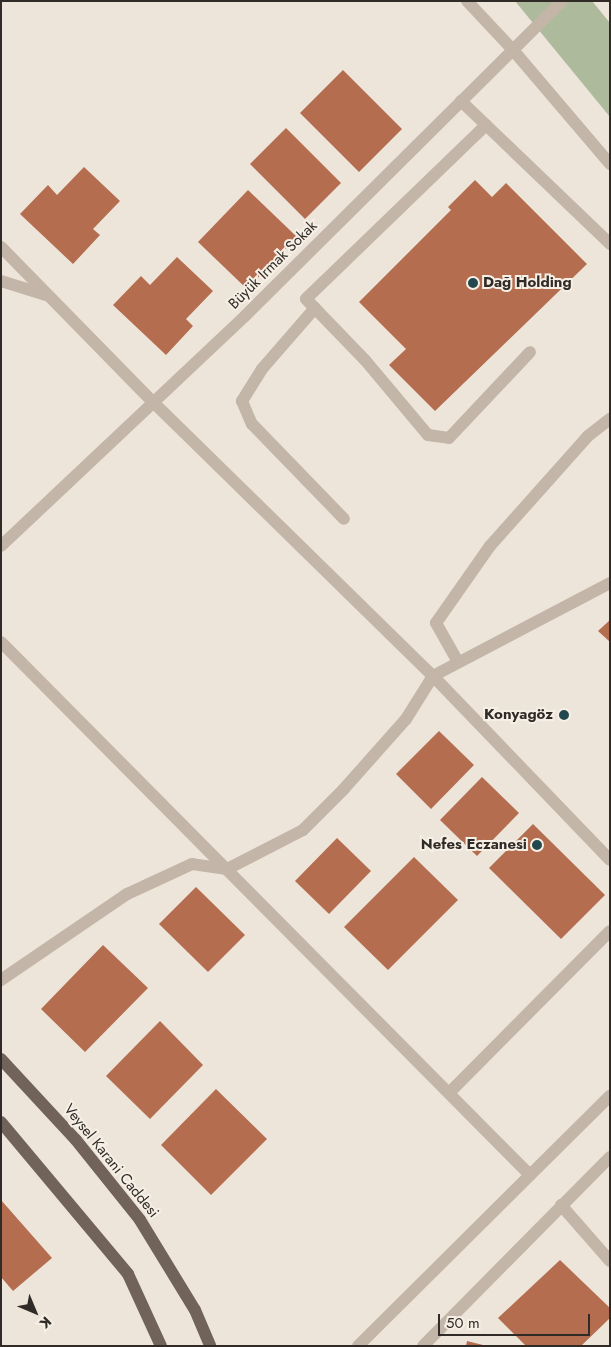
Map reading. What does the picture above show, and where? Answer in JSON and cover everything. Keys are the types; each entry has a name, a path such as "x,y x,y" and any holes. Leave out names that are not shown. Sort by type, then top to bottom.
{"main road":[{"name":"Veysel Karani Caddesi","path":"1,1059 76,1140 140,1220 195,1310 210,1346"},
{"path":"1,1122 128,1274 161,1346"}],"street":[{"path":"467,1 513,50 610,164"},
{"name":"Büyük Irmak Sokak","path":"1,546 245,316 562,1"},
{"path":"461,101 610,244"},
{"path":"486,125 306,299 365,360 428,436 449,438 530,352"},
{"path":"1,247 153,402 433,676 610,860"},
{"path":"1,282 50,297"},
{"path":"315,308 262,369 242,401 252,424 344,519"},
{"path":"458,662 436,623 490,546 588,436 610,419"},
{"path":"1,980 127,894 192,864 227,869 303,830 343,790 406,719 433,676 610,583"},
{"path":"1,642 530,1175"},
{"path":"449,1093 610,931"},
{"path":"358,1346 610,1096"},
{"path":"423,1346 610,1157"},
{"path":"561,1205 610,1261"}],"green space":[{"path":"515,1 592,1 610,23 610,117"}],"building":[{"path":"343,70 402,129 359,172 300,113"},
{"path":"286,128 341,183 305,219 250,164"},
{"path":"84,167 120,201 93,229 100,235 73,264 20,214 48,185 57,195"},
{"name":"Dağ Holding","path":"475,180 492,197 506,183 587,264 435,411 389,365 406,349 359,302 451,210 448,207"},
{"path":"248,190 297,237 247,289 198,242"},
{"path":"177,257 213,291 186,319 193,326 166,355 113,305 141,276 150,285"},
{"path":"610,620 610,642 598,631"},
{"path":"439,731 474,765 431,809 396,774"},
{"path":"482,777 519,813 477,856 440,820"},
{"path":"533,824 605,895 561,939 489,868"},
{"path":"337,838 371,871 329,914 295,881"},
{"path":"414,857 458,900 388,970 344,927"},
{"path":"196,887 245,935 208,972 159,924"},
{"path":"103,945 148,988 85,1052 41,1009"},
{"path":"160,1021 203,1065 150,1119 106,1076"},
{"path":"216,1089 267,1139 211,1195 161,1145"},
{"path":"1,1200 52,1258 13,1291 1,1277"},
{"path":"560,1260 610,1308 610,1318 581,1346 526,1346 498,1318"},
{"path":"467,1341 483,1345 483,1346 466,1346"}],"place":[{"name":"Dağ Holding","path":"473,283"},
{"name":"Konyagöz","path":"564,715"},
{"name":"Nefes Eczanesi","path":"537,845"}]}
